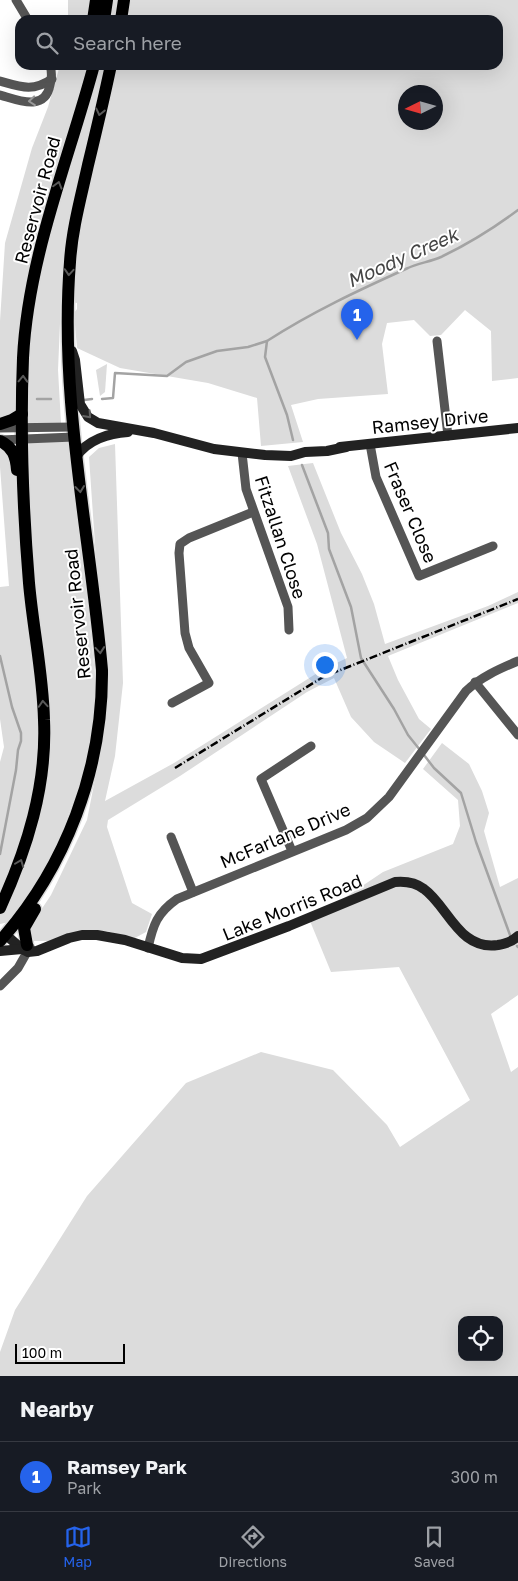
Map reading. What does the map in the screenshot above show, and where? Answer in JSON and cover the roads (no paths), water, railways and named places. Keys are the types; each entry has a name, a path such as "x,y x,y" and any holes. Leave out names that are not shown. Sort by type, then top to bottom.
{"main road":[{"path":"94,15 96,0"},
{"path":"105,15 107,0"},
{"path":"122,15 124,0"},
{"path":"71,139 84,70"},
{"name":"Reservoir Road","path":"0,908 30,833 42,773 44,749 43,699 31,602 22,433 25,340 30,296 47,225 92,70"},
{"name":"Reservoir Road","path":"3,932 40,888 69,833 90,774 98,737 102,670 76,457 67,336 68,285 73,238 80,199 110,70"},
{"name":"Ramsey Drive","path":"67,336 75,360 80,404 83,411 92,421 167,436 214,449 242,453 284,452 303,447 346,447 518,428"},
{"path":"0,426 22,414"},
{"name":"Ramsey Drive","path":"76,457 80,450 92,442 118,433 141,431"},
{"path":"0,440 12,450 15,457 20,532 28,557"},
{"path":"27,948 24,934 26,922 48,890 76,835 84,811 90,774"},
{"name":"Lake Morris Road","path":"0,951 27,948 37,951 69,938 82,935 97,935 124,940 182,958 201,959 289,926 395,882 405,881 424,889 456,927 478,943 491,946 511,942 518,936"},
{"path":"3,932 27,948"}],"street":[{"path":"16,0 25,15"},
{"path":"0,95 28,102 41,100 46,96 52,79 51,70"},
{"path":"0,81 29,88 37,87 52,79"},
{"path":"436,341 448,436"},
{"path":"0,426 22,433"},
{"path":"0,440 22,433 74,432"},
{"name":"Fraser Close","path":"370,444 376,476 419,576 493,546"},
{"name":"Fitzallan Close","path":"242,453 245,484 253,512 288,607 289,630"},
{"path":"172,703 209,683 189,648 185,634 180,544 189,538 253,512"},
{"name":"McFarlane Drive","path":"148,948 152,929 160,914 171,903 193,892 346,830 367,818 389,797 466,691 475,682 518,661"},
{"path":"475,682 518,736"},
{"path":"292,852 261,779 311,746"},
{"path":"171,837 193,892"},
{"path":"0,986 18,968 27,948"}],"waterway":[{"name":"Moody Creek","path":"293,440 287,415 265,357 267,341 301,320 354,293 412,266 437,259 451,252 481,235 518,210"},
{"path":"102,399 113,398 115,373 167,376 186,362 217,351 248,347 267,341"},
{"path":"37,399 51,399"},
{"path":"84,400 92,399"},
{"path":"302,465 328,533 329,549 351,607 361,658 394,709 408,735 420,750"},
{"path":"0,656 12,707 21,733 0,854"},
{"path":"424,755 434,768 461,793 476,842 510,935"}],"railway":[{"path":"175,768 323,677 518,599"}],"place":[{"name":"Ramsey Park","path":"357,340"}]}
